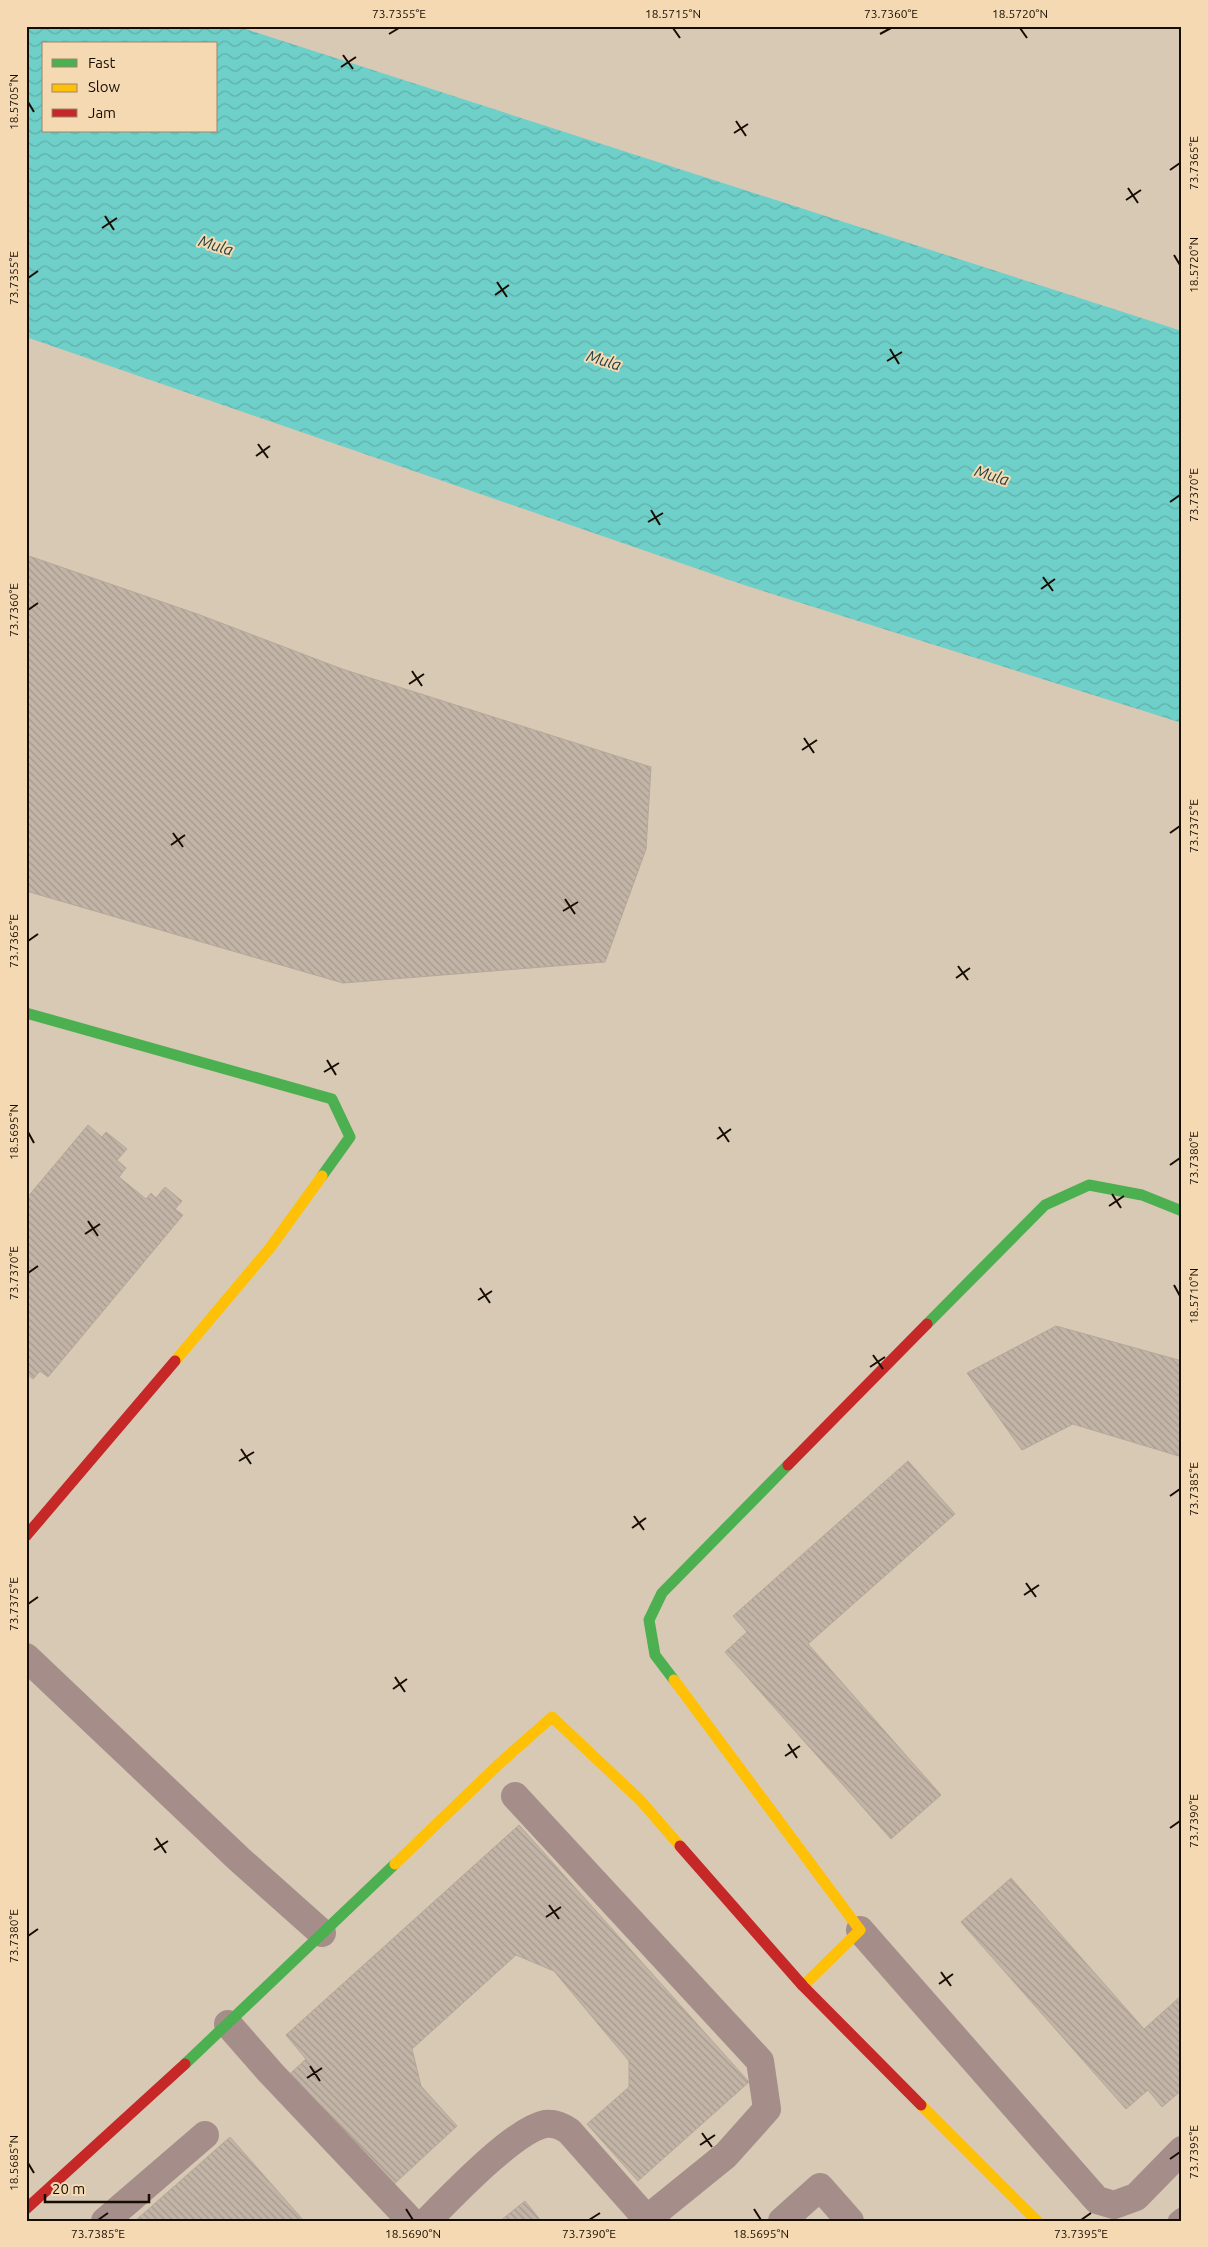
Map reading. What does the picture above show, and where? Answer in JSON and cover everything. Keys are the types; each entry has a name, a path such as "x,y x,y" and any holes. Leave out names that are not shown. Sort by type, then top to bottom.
{"street":[{"path":"26,1013 332,1099 350,1137 270,1248 26,1536"},
{"path":"1182,1211 1142,1195 1089,1185 1045,1205 662,1593 648,1620 655,1655 860,1930 1097,2200 1114,2205 1136,2197 1182,2150"},
{"path":"26,1657 239,1860 322,1933"},
{"path":"26,2209 228,2024 500,1764 552,1718 640,1800 803,1986 1036,2221"},
{"path":"427,2221 470,2178 526,2132 544,2124 558,2124 570,2132 647,2220 726,2155 768,2109 760,2061 515,1796"},
{"path":"803,1986 860,1930"},
{"path":"228,2024 270,2072 410,2221"},
{"path":"106,2221 205,2135"},
{"path":"782,2221 820,2187 850,2221"}],"lane":[{"path":"1177,2221 1182,2216"}],"water":[{"name":"Mula","path":"26,26 236,26 1182,331 1182,723 747,586 26,337"}],"building":[{"path":"26,555 200,615 342,669 651,767 646,849 605,962 343,983 26,891"},
{"path":"88,1125 102,1137 106,1132 127,1149 117,1160 126,1168 119,1177 146,1199 151,1193 156,1198 165,1187 182,1201 175,1209 183,1215 48,1377 40,1371 33,1379 26,1373 26,1335 30,1331 26,1328 26,1323 30,1319 26,1316 26,1199"},
{"path":"1056,1326 1182,1361 1182,1457 1073,1424 1022,1450 967,1373"},
{"path":"908,1461 955,1514 808,1644 941,1795 891,1839 725,1652 747,1632 733,1616"},
{"path":"519,1825 749,2082 638,2181 587,2124 629,2087 629,2061 554,1971 516,1955 412,2049 421,2086 457,2126 392,2186 291,2073 306,2059 286,2035"},
{"path":"1011,1878 1144,2029 1182,1995 1182,2090 1162,2107 1148,2090 1126,2109 961,1922"},
{"path":"230,2137 304,2221 135,2221"},
{"path":"525,2201 541,2221 500,2221"}],"traffic: fast":[{"path":"26,1013 332,1099 350,1137 322,1176"},
{"path":"927,1324 1045,1205 1089,1185 1142,1195 1182,1211"},
{"path":"674,1680 655,1655 649,1620 662,1593 788,1465"},
{"path":"185,2064 395,1864"}],"traffic: slow":[{"path":"175,1361 270,1248 322,1176"},
{"path":"674,1680 860,1930 803,1986"},
{"path":"395,1864 500,1763 552,1717 640,1800 680,1846"},
{"path":"921,2105 1037,2221"}],"traffic: jam":[{"path":"788,1465 927,1324"},
{"path":"26,1536 175,1361"},
{"path":"680,1846 803,1986 921,2105"},
{"path":"26,2209 185,2064"}]}
